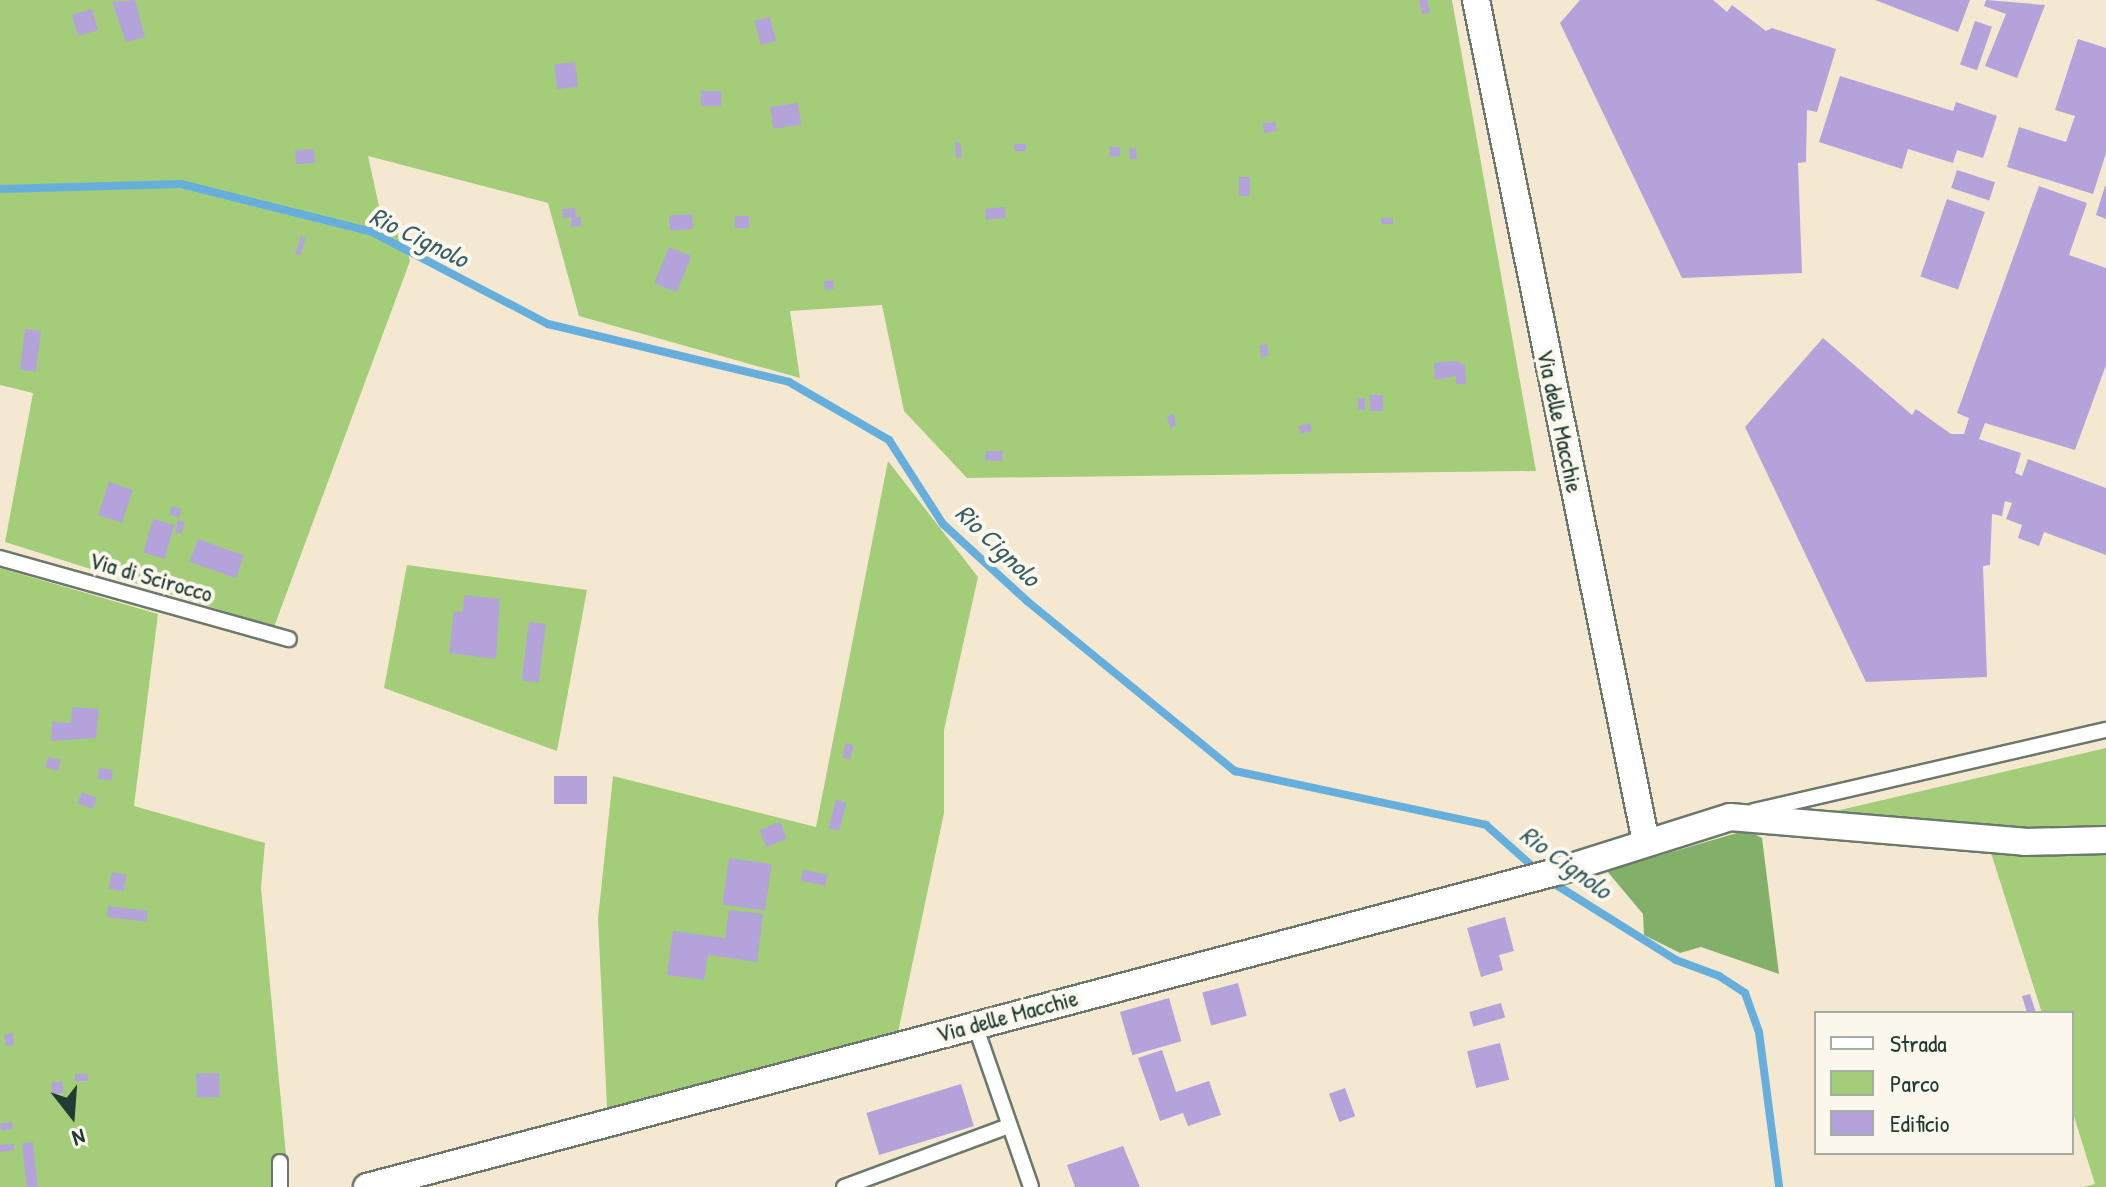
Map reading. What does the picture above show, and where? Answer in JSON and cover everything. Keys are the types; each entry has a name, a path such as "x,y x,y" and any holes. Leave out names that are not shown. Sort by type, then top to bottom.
{"street":[{"name":"Via delle Macchie","path":"1476,0 1646,842"},
{"name":"Via delle Macchie","path":"367,1187 1556,872 1730,817 2025,842 2106,840"}],"lane":[{"name":"Via di Scirocco","path":"0,558 289,639"},
{"name":"Via delle Macchie","path":"1730,817 2106,730"},
{"path":"975,1025 1031,1187"},
{"path":"844,1187 1009,1126"},
{"path":"280,1162 280,1187"}],"green space":[{"path":"0,0 1452,0 1536,471 967,478 904,411 882,305 790,311 800,378 579,316 548,203 368,156 379,206 399,225 410,261 274,627 5,542 33,393 0,385"},
{"path":"888,461 978,577 944,730 944,813 897,1037 607,1108 598,919 613,776 816,827"},
{"path":"407,565 587,590 557,751 384,688"},
{"path":"0,568 158,614 134,806 265,843 261,888 289,1187 0,1187"},
{"path":"2106,748 2106,1187 2083,1187 2095,1184 2074,1116 2074,1011 2041,1011 1983,828 1810,817"},
{"path":"1747,830 1762,838 1779,974 1701,947 1680,953 1644,935 1643,914 1607,871"}],"building":[{"path":"135,0 145,37 126,42 112,2"},
{"path":"1419,0 1427,0 1430,13 1422,14"},
{"path":"1580,0 1713,0 1727,12 1732,5 1766,31 1772,28 1836,49 1817,112 1807,110 1806,162 1798,163 1802,273 1682,278 1560,23"},
{"path":"1875,0 1970,0 1958,32"},
{"path":"1986,0 2045,5 2017,78 1985,66 2006,14 1984,6"},
{"path":"92,9 98,30 78,36 72,15"},
{"path":"770,17 776,41 761,45 754,21"},
{"path":"1975,21 1992,27 1977,70 1960,64"},
{"path":"2078,39 2106,48 2106,153 2093,194 2007,167 2019,127 2066,142 2075,116 2055,110"},
{"path":"575,62 578,87 557,89 554,65"},
{"path":"1840,76 1953,111 1956,102 1997,116 1983,158 1957,150 1953,163 1908,149 1902,169 1819,142"},
{"path":"701,91 721,91 721,106 701,106"},
{"path":"798,103 801,125 773,129 770,107"},
{"path":"1275,122 1277,131 1264,133 1263,123"},
{"path":"955,142 960,142 962,157 956,158"},
{"path":"1014,144 1026,144 1026,151 1014,151"},
{"path":"1109,147 1120,147 1120,156 1110,157"},
{"path":"1136,148 1137,159 1130,160 1129,149"},
{"path":"314,149 315,163 296,164 295,150"},
{"path":"1957,170 1995,182 1989,200 1951,188"},
{"path":"1239,177 1250,177 1250,196 1239,196"},
{"path":"2039,186 2087,203 2069,255 2106,268 2106,365 2075,450 1985,423 1979,439 2021,453 2015,473 2022,476 2028,459 2106,488 2106,555 2044,532 2039,546 2018,538 2022,525 2006,519 2012,503 2005,501 2002,516 1992,514 1990,565 1983,566 1987,677 1866,682 1745,427 1823,338 1912,415 1916,409 1951,434 1964,434 1969,418 1957,413"},
{"path":"2106,186 2106,219 2096,215"},
{"path":"1947,199 1985,212 1958,290 1920,277"},
{"path":"1005,207 1006,218 986,220 985,209"},
{"path":"575,208 576,217 581,217 581,226 571,227 571,217 563,218 562,209"},
{"path":"692,214 693,229 670,231 669,216"},
{"path":"735,216 749,216 749,228 735,228"},
{"path":"1381,218 1393,218 1393,224 1381,224"},
{"path":"301,236 306,237 301,255 295,254"},
{"path":"669,247 691,256 677,292 654,283"},
{"path":"833,280 834,289 825,290 824,281"},
{"path":"25,329 41,331 36,372 20,370"},
{"path":"1267,344 1269,356 1261,357 1259,345"},
{"path":"1456,361 1465,365 1466,384 1456,384 1456,376 1435,380 1434,363"},
{"path":"1370,395 1383,395 1383,411 1370,411"},
{"path":"1358,398 1365,398 1365,410 1358,410"},
{"path":"1174,414 1176,426 1170,428 1167,416"},
{"path":"1310,423 1312,431 1300,434 1298,426"},
{"path":"986,451 1003,451 1002,461 985,460"},
{"path":"109,482 133,490 122,523 98,515"},
{"path":"172,506 182,509 179,518 169,515"},
{"path":"153,519 174,525 165,559 143,553"},
{"path":"178,520 185,522 181,534 175,532"},
{"path":"198,539 244,556 236,578 190,562"},
{"path":"464,595 500,599 496,659 449,653 454,611 463,612"},
{"path":"529,622 546,624 539,683 522,681"},
{"path":"72,707 99,709 96,738 51,741 52,722 71,723"},
{"path":"846,743 854,745 850,759 842,758"},
{"path":"48,757 61,760 58,771 46,768"},
{"path":"99,768 113,770 111,781 97,779"},
{"path":"554,776 587,776 587,804 554,804"},
{"path":"82,792 97,798 92,809 78,803"},
{"path":"836,800 847,803 839,831 828,828"},
{"path":"780,822 787,839 766,847 760,830"},
{"path":"729,858 772,864 765,911 722,905"},
{"path":"803,870 828,875 825,886 801,881"},
{"path":"112,872 127,875 123,892 109,889"},
{"path":"108,906 148,911 146,922 107,917"},
{"path":"729,910 763,914 757,962 708,955 704,980 667,975 673,931 725,938"},
{"path":"1505,917 1514,951 1499,955 1503,970 1481,977 1467,928"},
{"path":"1238,983 1247,1016 1211,1025 1202,993"},
{"path":"2030,994 2035,1011 2026,1011 2022,996"},
{"path":"1169,998 1181,1041 1132,1055 1120,1012"},
{"path":"1501,1003 1505,1017 1473,1027 1469,1012"},
{"path":"13,1033 14,1045 6,1046 4,1035"},
{"path":"1500,1043 1509,1080 1476,1088 1467,1051"},
{"path":"1162,1050 1176,1092 1209,1081 1221,1115 1188,1126 1183,1113 1160,1121 1138,1058"},
{"path":"219,1073 220,1097 197,1098 196,1074"},
{"path":"75,1074 88,1074 88,1081 75,1081"},
{"path":"62,1081 64,1093 53,1095 51,1083"},
{"path":"961,1084 974,1126 879,1155 866,1113"},
{"path":"1345,1088 1355,1116 1339,1122 1329,1094"},
{"path":"12,1122 13,1129 1,1131 0,1124"},
{"path":"33,1142 38,1187 27,1187 22,1143"},
{"path":"14,1144 14,1150 0,1152 0,1145"},
{"path":"1123,1146 1140,1187 1075,1187 1067,1165"}],"waterway":[{"name":"Rio Cignolo","path":"0,189 181,184 372,232 548,324 789,382 889,440 943,524 1027,601 1235,771 1486,825 1539,872"},
{"name":"Rio Cignolo","path":"1550,881 1676,960 1719,976 1745,993 1759,1032 1779,1187"}]}
